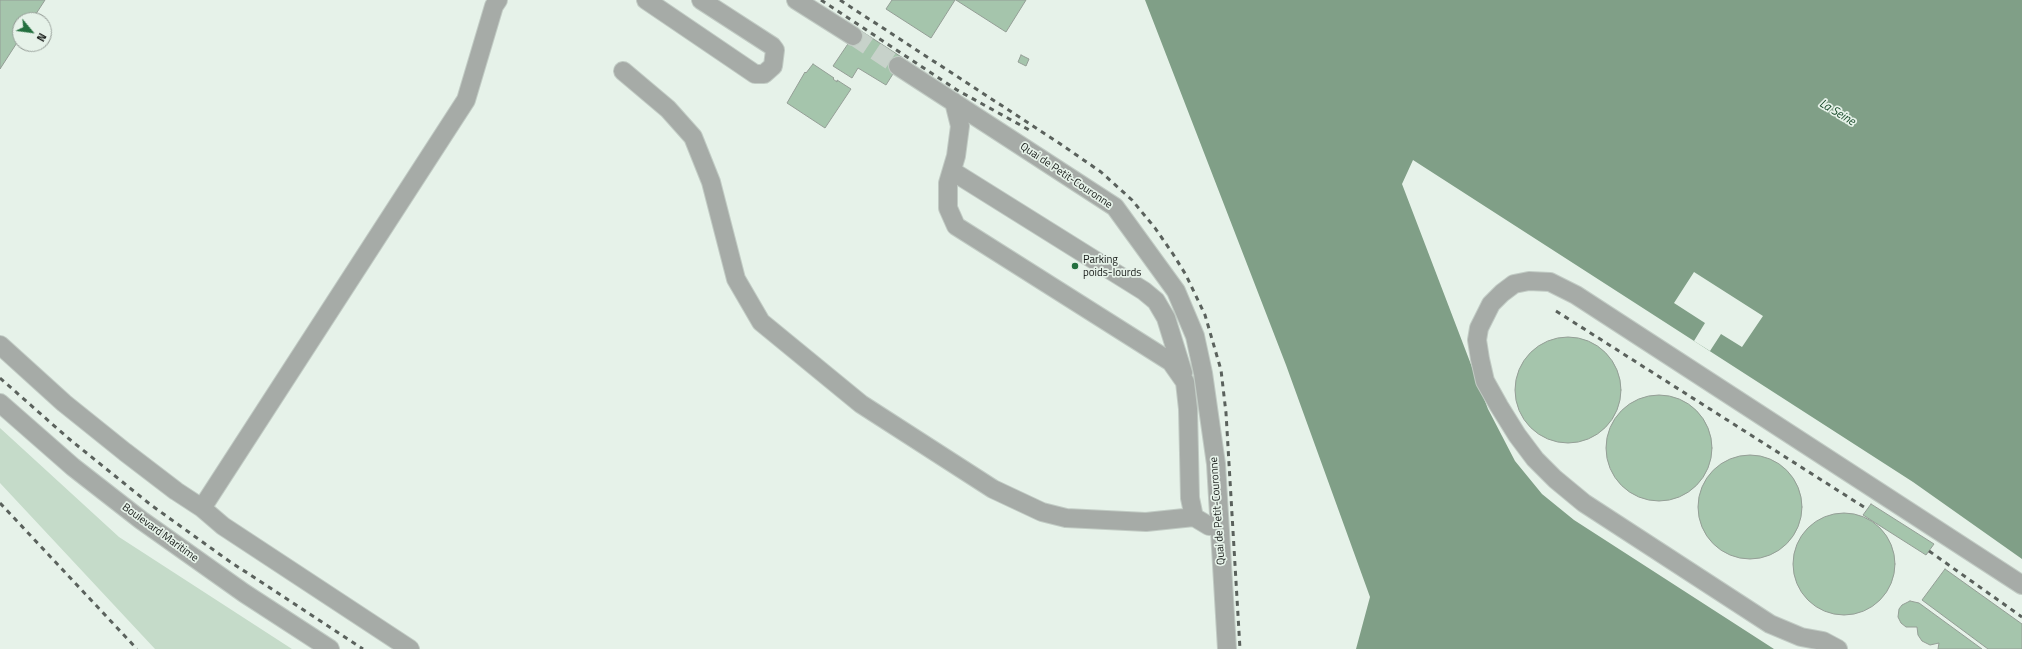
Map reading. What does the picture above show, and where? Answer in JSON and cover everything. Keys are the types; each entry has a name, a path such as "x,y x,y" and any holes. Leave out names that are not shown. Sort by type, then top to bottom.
{"street":[{"path":"202,508 466,100 494,6 498,0"},
{"path":"646,0 755,74 764,74 773,66 775,50 772,46 701,0"},
{"path":"796,0 853,36"},
{"name":"Quai de Petit-Couronne","path":"898,66 1115,207 1176,291 1195,336 1203,374 1216,464 1207,523 1215,649"},
{"path":"623,71 668,109 693,137 711,182 736,280 761,322 861,404 993,489 1042,512 1066,518 1207,523"},
{"path":"954,102 960,126 956,156 948,183 948,208 956,226 1171,362 1186,382"},
{"path":"952,171 1144,291 1156,301 1166,318 1186,382 1190,498 1207,523"},
{"path":"1838,649 1823,641 1801,637 1770,624 1617,526 1584,503 1555,479 1535,459 1517,435 1485,381 1476,340 1478,328 1491,304 1514,284 1529,281 1550,282 1576,295 2022,585"},
{"path":"0,345 64,403 119,448 176,491 202,508 223,526 410,649"},
{"name":"Boulevard Maritime","path":"0,403 73,467 141,520 244,594 330,649"},
{"name":"Quai de Petit-Couronne","path":"1207,523 1227,649"}],"shaded area":[{"path":"0,428 119,537 292,649 155,649 0,483"}],"water":[{"name":"La Seine","path":"1145,0 2022,0 2022,559 1913,482 1413,160 1402,184 1488,409 1515,461 1542,494 1574,520 1774,649 1356,649 1370,597 1286,365"}],"pier":[{"path":"1694,272 1763,316 1742,347 1721,334 1710,351 1694,341 1705,323 1674,303"}],"building":[{"path":"0,0 45,0 37,12 12,12 12,50 0,69"},
{"path":"892,0 955,0 931,38 886,9"},
{"path":"956,0 1026,0 1006,32"},
{"path":"858,29 903,58 886,85 858,68 852,78 833,66"},
{"path":"1021,55 1029,59 1026,66 1018,62"},
{"path":"813,64 834,78 833,79 837,82 837,80 851,89 825,128 787,103 805,72 806,73"},
{"path":"1568,337 1588,341 1606,352 1617,370 1621,390 1617,410 1606,428 1588,439 1568,443 1548,439 1530,428 1519,410 1515,390 1519,370 1530,352 1548,341"},
{"path":"1659,395 1679,399 1696,411 1708,428 1712,448 1708,468 1696,485 1679,497 1659,501 1639,497 1622,485 1610,468 1606,448 1610,428 1622,411 1639,399"},
{"path":"1750,455 1770,459 1787,470 1798,487 1802,507 1798,527 1787,544 1770,555 1750,559 1730,555 1713,544 1702,527 1698,507 1702,487 1713,470 1730,459"},
{"path":"1871,504 1934,544 1926,555 1863,515"},
{"path":"1844,513 1864,517 1880,528 1891,544 1895,564 1891,584 1880,600 1864,611 1844,615 1824,611 1808,600 1797,584 1793,564 1797,544 1808,528 1824,517"},
{"path":"1945,569 2022,624 2022,649 1988,649 1922,600"},
{"path":"1910,601 1919,603 1982,649 1938,649 1939,643 1930,645 1922,641 1918,635 1917,627 1906,627 1901,623 1898,617 1899,609 1902,605"}],"tunnel":[{"path":"853,36 898,66"}],"railway":[{"path":"821,0 957,90 1033,132"},
{"path":"840,0 1101,172 1132,200 1155,228 1186,275 1205,315 1221,370 1226,413 1240,649"},
{"path":"1556,311 1867,509"},
{"path":"0,378 68,438 151,505 229,561 363,649"},
{"path":"0,503 137,649"},
{"path":"1929,551 2022,617"}],"place":[{"name":"Parking poids-lourds","path":"1075,266"}]}
